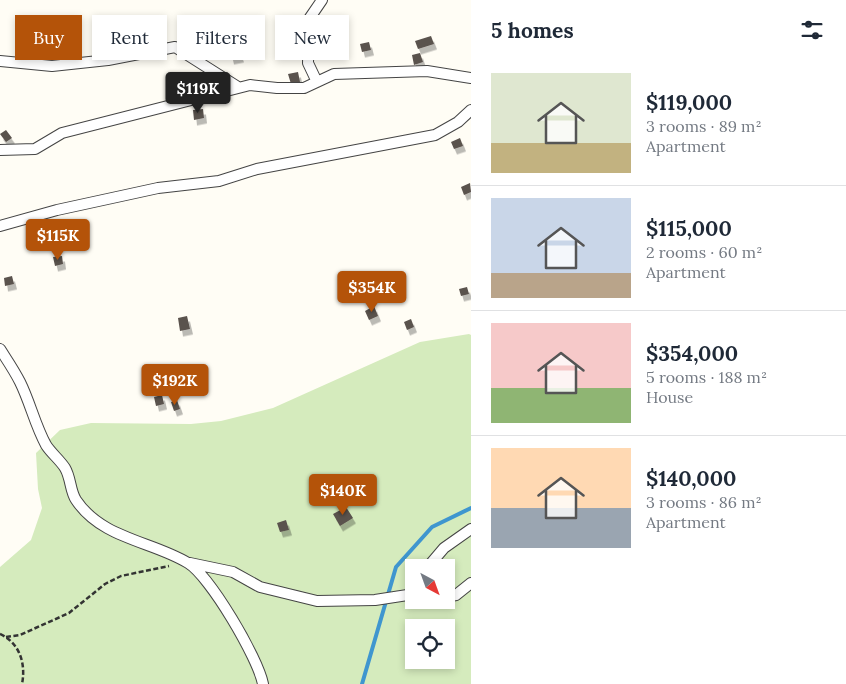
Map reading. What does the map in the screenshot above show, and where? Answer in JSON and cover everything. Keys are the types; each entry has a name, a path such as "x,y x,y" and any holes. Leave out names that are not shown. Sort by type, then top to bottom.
{"street":[{"path":"317,82 308,63 308,20 322,0"},
{"path":"0,61 52,66 108,60 175,48 238,88"},
{"path":"0,150 35,149 62,133 250,85 304,88 334,74 381,72 427,71 471,78"},
{"path":"0,226 57,210 158,188 219,181 257,169 435,135 458,122 471,110"},
{"path":"0,349 20,382 47,445 66,469 71,490 77,501 91,516 127,538 188,563 233,572 260,587 317,602 375,600 405,595"},
{"path":"435,559 444,548 471,529"},
{"path":"188,563 208,582 226,610 252,658 263,684"},
{"path":"455,595 471,583"}],"path":[{"path":"6,637 20,635 69,613 105,584 121,576 188,563"},
{"path":"0,634 6,637 18,651 25,667 22,684"}],"green space":[{"path":"471,335 471,684 0,684 0,567 31,540 42,508 38,489 36,453 60,430 91,423 191,424 221,421 273,408 420,342"}],"building":[{"path":"431,36 434,44 418,49 415,41"},
{"path":"369,42 371,50 362,52 360,44"},
{"path":"420,53 423,62 414,65 412,55"},
{"path":"298,72 300,82 291,84 288,74"},
{"path":"203,109 204,118 194,120 193,110"},
{"path":"6,130 12,138 6,142 0,134"},
{"path":"460,138 463,146 454,149 451,142"},
{"path":"470,183 471,192 464,195 461,187"},
{"path":"62,256 63,264 55,266 53,257"},
{"path":"12,276 14,284 5,286 4,278"},
{"path":"467,287 469,294 461,296 459,289"},
{"path":"374,306 378,316 369,320 365,311"},
{"path":"187,316 190,329 180,331 178,318"},
{"path":"411,319 414,327 407,330 404,322"},
{"path":"162,395 164,404 156,406 154,397"},
{"path":"177,400 180,409 174,411 171,402"},
{"path":"346,507 353,518 340,526 333,514"},
{"path":"286,520 289,530 280,532 277,523"}],"waterway":[{"path":"362,684 396,567 432,527 471,508"}]}
